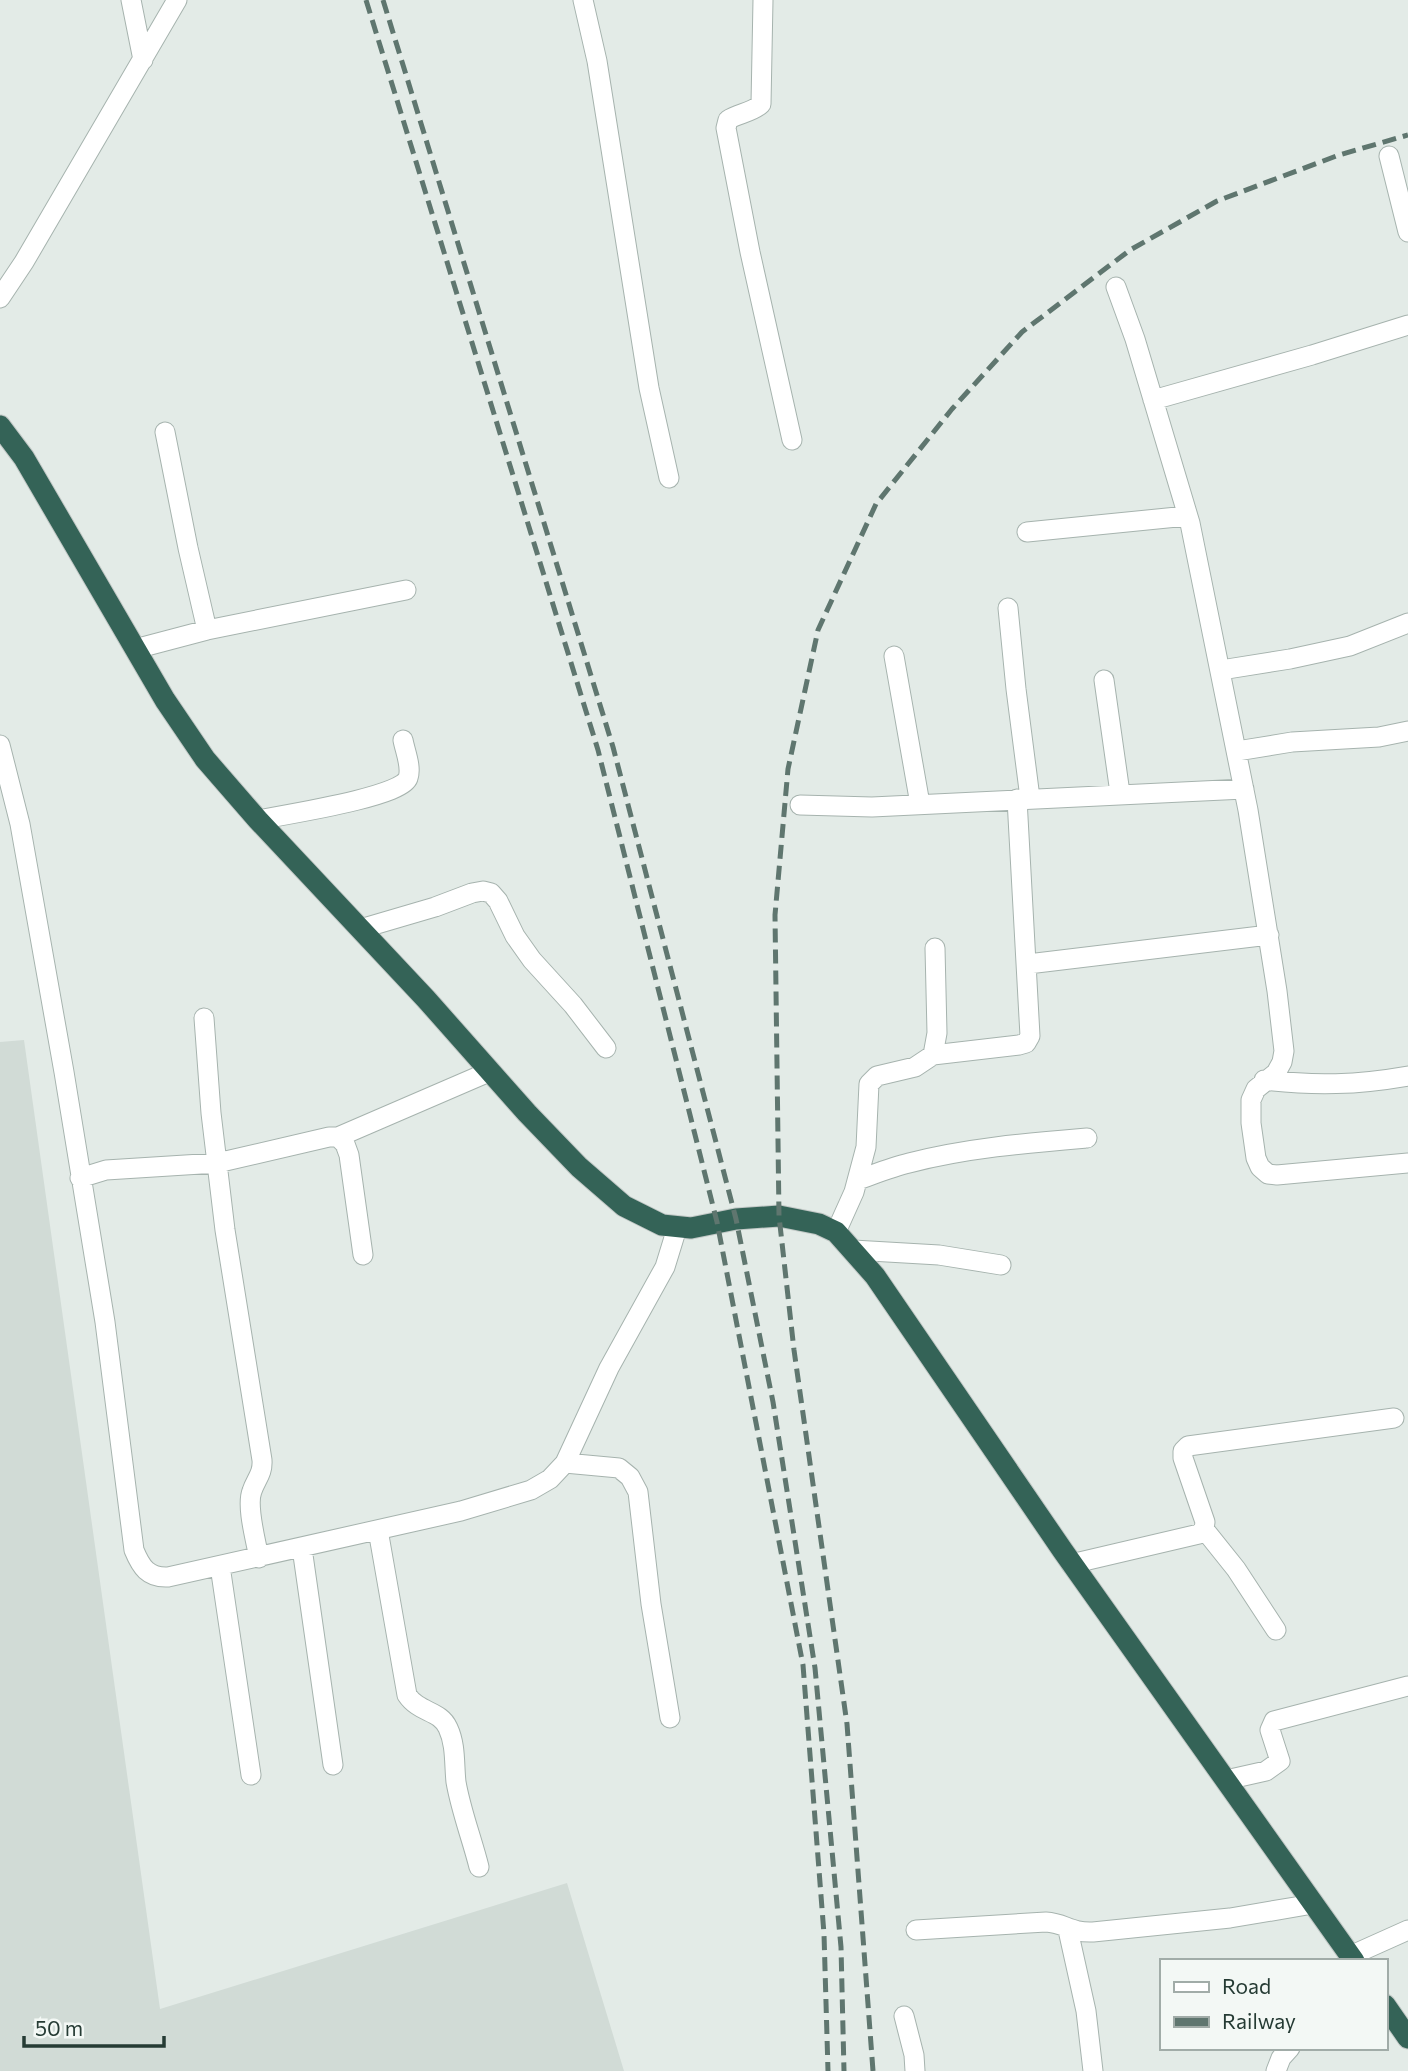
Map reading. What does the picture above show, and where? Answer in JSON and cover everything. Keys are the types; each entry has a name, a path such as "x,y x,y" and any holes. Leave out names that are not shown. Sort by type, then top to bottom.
{"highway":[{"path":"0,426 31,469 165,700 205,759 527,1112 603,1190 624,1206 662,1225 677,1228 779,1216 819,1224 836,1232 853,1250 875,1276 1071,1564 1352,1958"}],"street":[{"path":"131,0 143,60"},
{"path":"0,298 24,262 177,0"},
{"path":"583,0 597,61 630,282 649,388 669,478"},
{"path":"763,0 761,104 732,117 726,128 750,252 792,440"},
{"path":"1389,156 1408,232"},
{"path":"1116,287 1135,339 1187,516 1237,751 1269,935 1284,1051 1276,1073 1256,1088 1251,1100 1256,1158 1260,1167 1268,1174 1297,1175 1408,1163"},
{"path":"1153,400 1408,325"},
{"path":"165,432 207,630"},
{"path":"1027,531 1187,516"},
{"path":"135,649 207,630 406,590"},
{"path":"836,1232 858,1180 866,1147 868,1093 872,1079 915,1067 933,1055 1026,1043 1030,1037 1024,798 1008,608"},
{"path":"1221,670 1350,646 1408,623"},
{"path":"894,656 920,804"},
{"path":"1104,680 1120,793"},
{"path":"1237,751 1292,742 1378,737 1408,731"},
{"path":"258,820 374,797 395,790 404,785 408,778 409,768 403,740"},
{"path":"0,746 9,774 29,870 105,1322 134,1550 139,1564 148,1574 158,1577 220,1566 461,1511 531,1490 550,1479 565,1463 610,1368 665,1267 677,1228"},
{"path":"800,805 872,807 1244,789"},
{"path":"360,929 472,893 482,891 491,894 498,901 515,936 532,960 607,1048"},
{"path":"1028,964 1269,935"},
{"path":"933,1055 937,1033 935,948"},
{"path":"204,1017 211,1113 235,1306 262,1460 262,1471 251,1492 250,1502 259,1558"},
{"path":"80,1178 106,1170 217,1163 338,1137 491,1071"},
{"path":"1264,1080 1335,1085 1408,1076"},
{"path":"338,1137 345,1144 349,1155 363,1255"},
{"path":"858,1180 909,1163 944,1156 1034,1142 1087,1138"},
{"path":"853,1250 939,1255 1001,1265"},
{"path":"1276,1630 1236,1569 1204,1529 1203,1513 1183,1458 1183,1451 1188,1446 1200,1443 1394,1418"},
{"path":"565,1463 619,1468 630,1477 638,1492 670,1718"},
{"path":"1071,1564 1191,1537 1204,1529"},
{"path":"378,1530 407,1695 420,1709 441,1718 448,1728 455,1756 459,1796 479,1867"},
{"path":"302,1548 333,1765"},
{"path":"220,1566 251,1775"},
{"path":"1226,1780 1266,1771 1280,1761 1270,1730 1274,1721 1408,1686"},
{"path":"916,1930 1046,1922 1056,1923 1068,1930 1093,1932 1230,1918 1313,1904"},
{"path":"1068,1930 1086,2011 1093,2071"},
{"path":"1352,1958 1408,1930"},
{"path":"904,2017 914,2055 915,2071"},
{"path":"1276,2071 1281,2058 1288,2050"}],"shaded area":[{"path":"24,1040 160,2009 567,1883 624,2071 0,2071 0,1042"}],"railway":[{"path":"366,0 598,750 717,1222 803,1665 824,1934 828,2071"},
{"path":"383,0 613,747 736,1219 773,1402 815,1668 841,1947 844,2071"},
{"path":"873,2071 847,1724 794,1350 779,1216 775,915 788,769 818,630 876,504 952,409 1022,332 1130,250 1217,201 1339,155 1408,135"}]}
